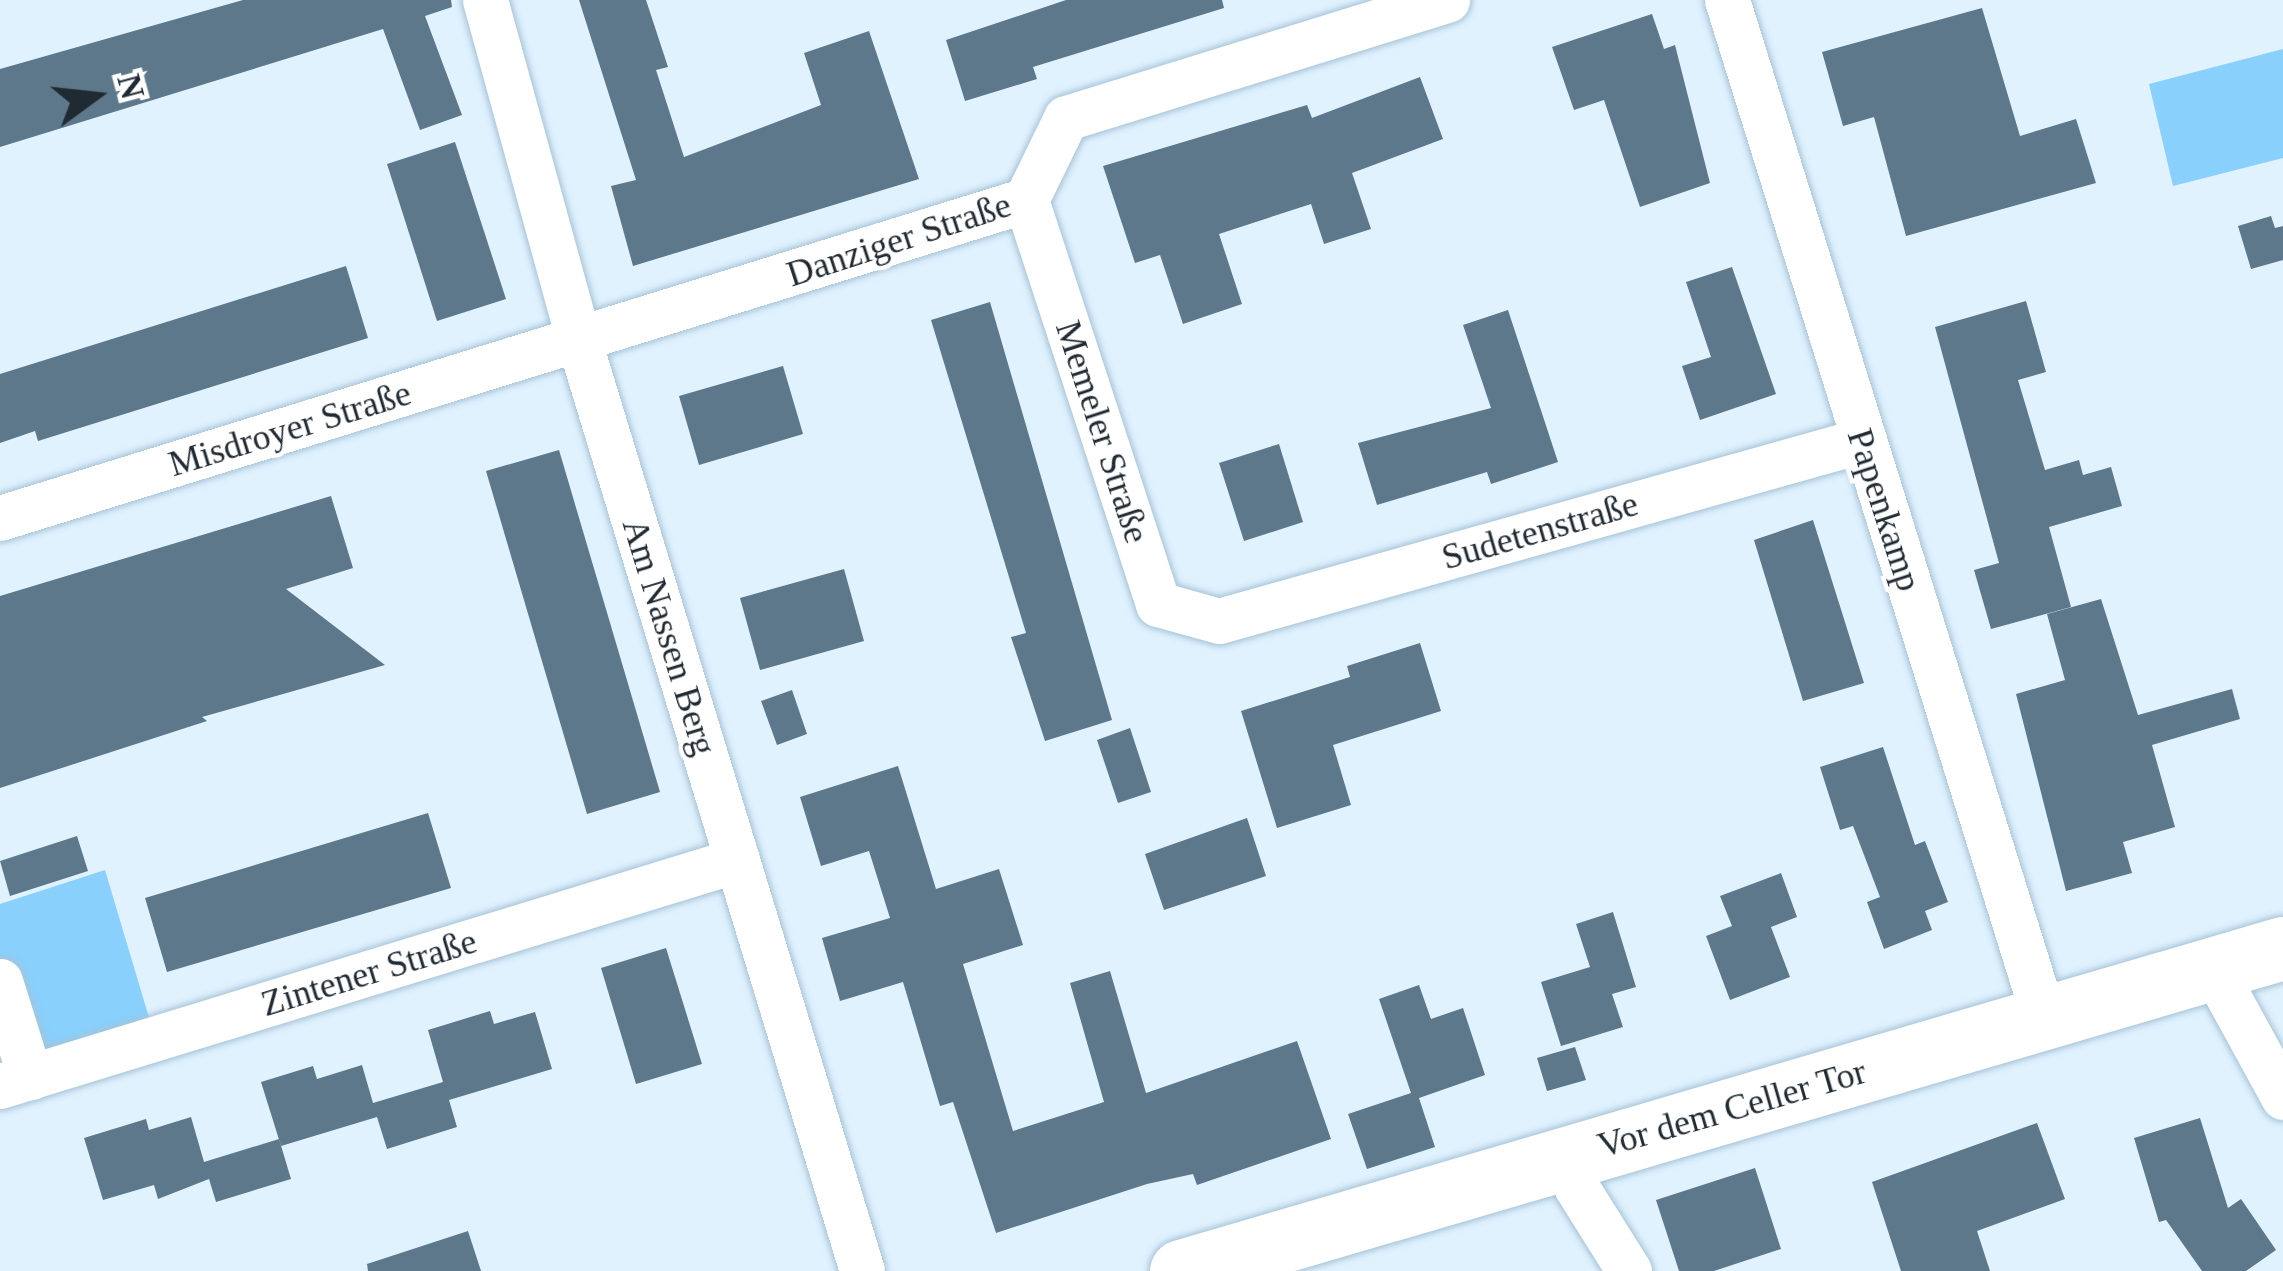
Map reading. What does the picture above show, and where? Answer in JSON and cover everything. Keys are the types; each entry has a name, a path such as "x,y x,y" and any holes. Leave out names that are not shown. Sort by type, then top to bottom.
{"street":[{"name":"Am Nassen Berg","path":"485,0 579,340 862,1271"},
{"name":"Danziger Straße","path":"579,340 1026,200 1066,118 1447,0"},
{"name":"Papenkamp","path":"1727,0 1860,441 2044,1018"},
{"name":"Memeler Straße","path":"1026,200 1158,604 1219,621"},
{"name":"Misdroyer Straße","path":"0,518 579,340"},
{"name":"Sudetenstraße","path":"1219,621 1860,441"},
{"name":"Zintener Straße","path":"15,1081 737,860"},
{"name":"Vor dem Celler Tor","path":"1181,1271 2283,948"},
{"path":"2212,969 2283,1097"},
{"path":"0,981 15,1081"},
{"path":"1568,1157 1577,1188 1629,1271"}],"shaded area":[{"path":"2283,49 2283,158 2173,186 2149,84"},
{"path":"105,870 153,1031 34,1068 0,961 0,904"}],"building":[{"path":"243,0 451,0 452,7 425,16 462,115 420,130 383,29 0,147 0,69"},
{"path":"579,0 646,0 668,67 656,70 684,157 821,105 804,53 869,31 919,179 633,266 611,186 636,180"},
{"path":"1066,0 1222,0 1224,8 1033,67 1037,79 965,101 946,40"},
{"path":"1982,8 2020,136 2076,119 2096,183 1906,236 1874,117 1843,126 1822,52"},
{"path":"1652,14 1664,49 1675,45 1710,183 1640,207 1604,100 1574,110 1552,47"},
{"path":"1420,77 1443,139 1352,173 1371,229 1324,244 1311,204 1219,234 1242,304 1183,324 1160,255 1135,263 1103,166 1307,105 1312,118"},
{"path":"455,142 506,299 437,321 387,164"},
{"path":"2271,216 2275,228 2283,226 2283,260 2251,269 2238,226"},
{"path":"346,266 368,338 38,441 35,431 0,443 0,374"},
{"path":"1732,267 1776,394 1700,420 1682,366 1711,357 1686,282"},
{"path":"2026,301 2046,372 2018,380 2045,470 2079,460 2083,475 2111,467 2122,506 2049,527 2071,607 1991,629 1974,570 1999,563 1935,327"},
{"path":"990,302 1112,720 1045,741 1011,637 1026,633 931,320"},
{"path":"1508,310 1558,462 1491,484 1487,472 1377,505 1358,443 1491,408 1463,325"},
{"path":"783,366 803,434 699,465 679,396"},
{"path":"1279,444 1303,522 1244,541 1219,463"},
{"path":"559,450 660,792 587,814 486,471"},
{"path":"331,496 353,568 286,589 385,665 202,717 207,721 0,788 0,596"},
{"path":"1813,520 1864,683 1803,701 1754,540"},
{"path":"844,569 864,641 760,670 740,598"},
{"path":"2101,599 2138,715 2232,689 2240,719 2152,745 2175,827 2123,842 2132,873 2066,891 2016,694 2065,680 2047,614"},
{"path":"1420,643 1441,711 1333,745 1351,805 1277,828 1241,711 1350,677 1347,666"},
{"path":"792,690 807,734 777,745 761,701"},
{"path":"1130,728 1151,792 1118,803 1097,740"},
{"path":"1883,747 1915,845 1925,841 1948,902 1925,911 1932,930 1884,949 1867,902 1880,897 1853,826 1840,830 1820,767"},
{"path":"898,766 936,889 999,869 1023,945 963,964 1013,1131 1104,1102 1070,983 1110,971 1146,1093 1297,1041 1331,1139 1197,1185 1193,1174 1147,1184 996,1233 953,1102 940,1106 903,982 840,1001 822,938 890,918 869,851 821,866 800,797"},
{"path":"428,813 451,888 167,972 145,898"},
{"path":"1247,818 1266,876 1164,910 1145,854"},
{"path":"77,836 88,871 10,896 0,861"},
{"path":"1781,873 1797,917 1771,927 1790,977 1730,1000 1706,936 1732,926 1720,896"},
{"path":"1613,912 1636,987 1612,994 1623,1027 1561,1046 1541,982 1590,967 1576,924"},
{"path":"666,948 702,1064 636,1084 601,968"},
{"path":"1419,985 1431,1019 1463,1008 1485,1075 1419,1098 1435,1147 1367,1169 1348,1114 1411,1093 1379,999"},
{"path":"490,1011 494,1024 535,1012 552,1069 449,1100 457,1127 387,1149 377,1117 281,1146 261,1082 313,1066 317,1079 362,1065 373,1103 443,1082 428,1030"},
{"path":"1575,1047 1586,1080 1547,1091 1537,1058"},
{"path":"191,1117 204,1162 279,1139 291,1179 216,1202 209,1179 158,1199 154,1185 103,1200 84,1138 146,1119 149,1130"},
{"path":"2200,1118 2228,1208 2241,1199 2276,1250 2246,1271 2202,1271 2166,1220 2159,1222 2134,1138"},
{"path":"2037,1123 2065,1199 1977,1231 1990,1271 1901,1271 1872,1182"},
{"path":"1755,1168 1781,1249 1714,1271 1679,1271 1656,1200"},
{"path":"468,1231 481,1271 368,1271 367,1264"}]}
